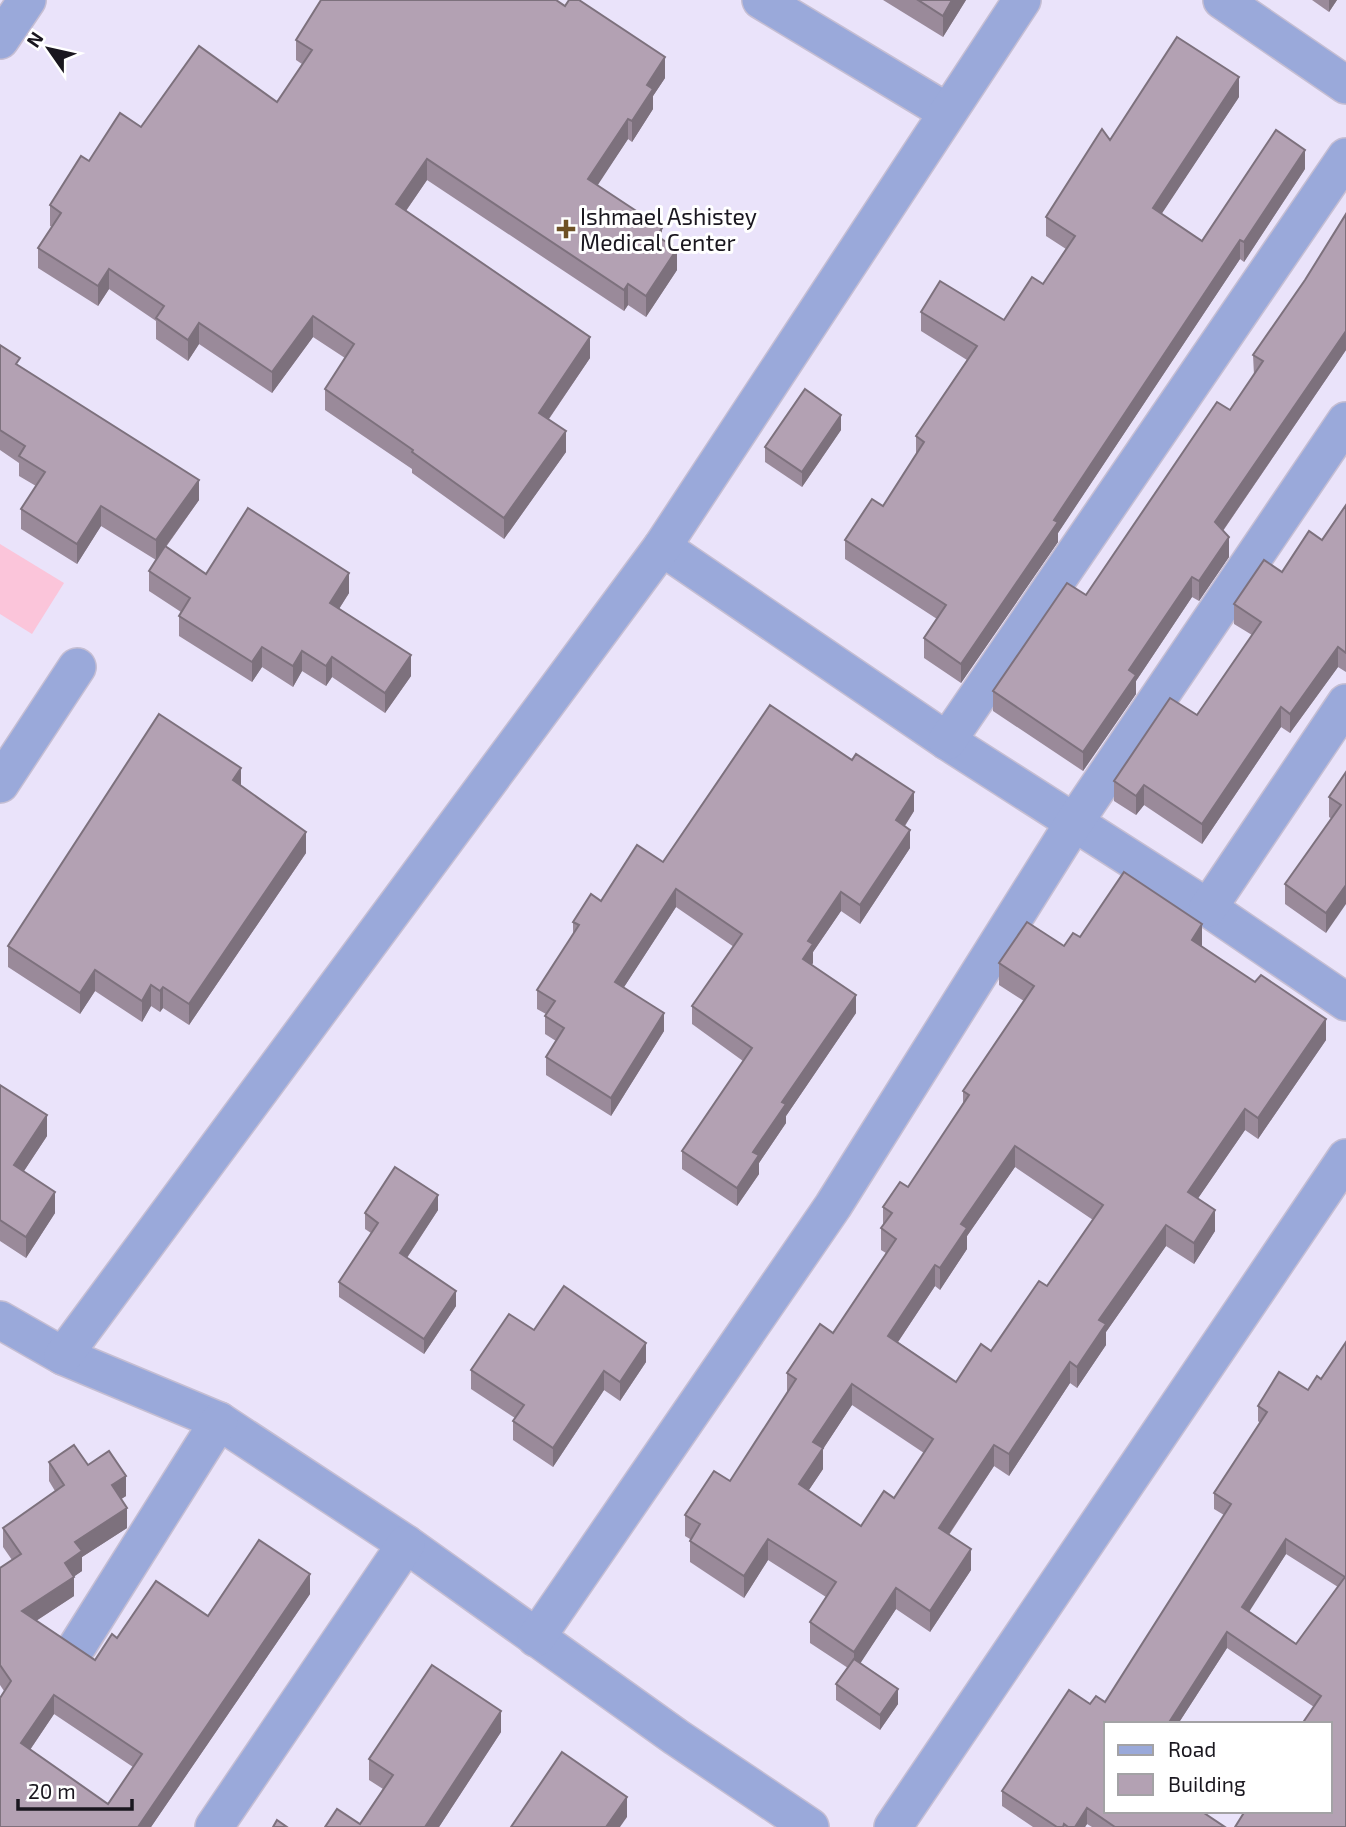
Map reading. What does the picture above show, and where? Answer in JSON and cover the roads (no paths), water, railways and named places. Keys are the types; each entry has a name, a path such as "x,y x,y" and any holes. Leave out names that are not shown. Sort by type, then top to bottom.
{"street":[{"path":"0,40 27,0"},
{"path":"761,0 947,112"},
{"path":"63,1356 662,547 1022,0"},
{"path":"1222,0 1346,85"},
{"path":"947,741 1346,157"},
{"path":"536,1638 833,1206 1073,824 1346,421"},
{"path":"662,547 947,741 1208,908 1346,1002"},
{"path":"0,784 77,667"},
{"path":"1208,908 1346,703"},
{"path":"893,1827 1346,1158"},
{"path":"0,1320 63,1356 219,1421 406,1544 793,1823"},
{"path":"78,1645 219,1421"},
{"path":"214,1827 406,1544"}],"place":[{"name":"Ishmael Ashistey Medical Center","path":"566,229"}]}
